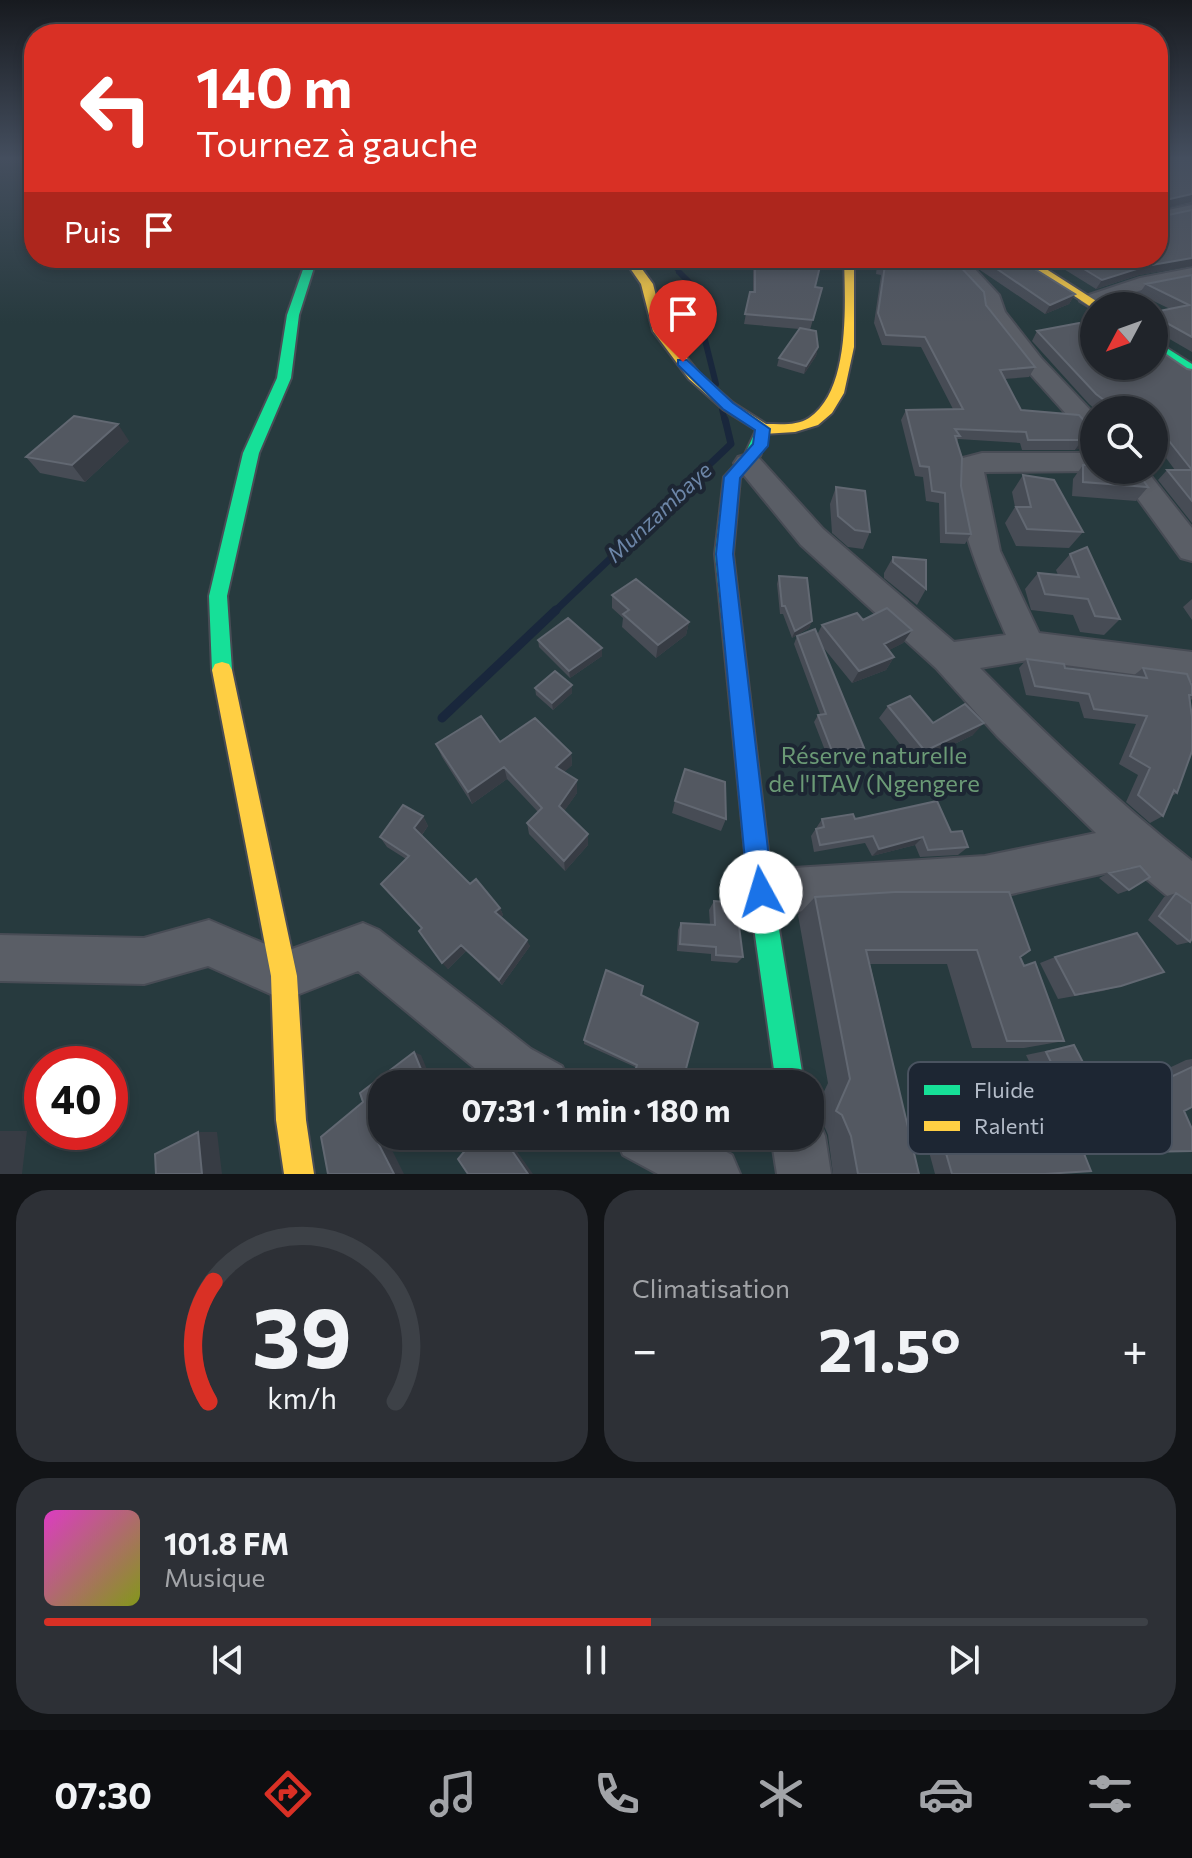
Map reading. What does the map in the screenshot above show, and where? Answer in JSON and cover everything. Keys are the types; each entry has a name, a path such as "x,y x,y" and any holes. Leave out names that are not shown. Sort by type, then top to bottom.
{"street":[{"path":"299,1174 291,1120 284,976 222,671 218,596 251,453 284,378 293,315 309,268"},
{"path":"635,268 647,284 659,331 672,349 694,376 728,406 763,429 813,422 839,394 852,314 850,268"},
{"path":"963,268 992,299 995,313 1025,352 1080,413"},
{"path":"1038,268 1080,294"},
{"path":"1122,292 1147,282 1192,274"},
{"path":"1168,354 1192,370"},
{"path":"763,429 760,446 748,463 732,477 724,554 761,892 788,1070"},
{"path":"1028,646 985,551 970,472 973,464 982,462 1080,462"},
{"path":"748,463 812,537 948,658 1010,724 1138,845 1192,889"},
{"path":"1142,484 1192,550"},
{"path":"948,658 1028,646 1192,667"},
{"path":"761,892 985,878 1138,845"},
{"path":"1,955 75,961 144,961 209,943 284,976 363,946 518,1070"},
{"path":"668,1150 713,1174"},
{"path":"800,1150 804,1174"}],"green space":[{"name":"Réserve naturelle de l'ITAV (Ngengere","path":"0,213 24,213 24,268 1168,268 1168,213 1192,213 1192,1174 0,1174"}],"building":[{"path":"1192,213 1192,258 1168,262 1168,215"},
{"path":"755,268 820,268 815,287 822,288 813,320 745,314 750,292 755,292"},
{"path":"885,268 962,268 984,292 986,305 1035,367 1000,370 1021,410 1079,415 1080,440 1028,440 1026,432 955,429 960,436 955,436 962,458 961,486 971,534 946,533 945,493 932,491 929,467 920,466 906,410 963,409 925,337 886,335 878,313"},
{"path":"996,268 1033,268 1075,294 1050,305"},
{"path":"1082,268 1140,268 1102,280"},
{"path":"1192,275 1192,337 1168,324 1168,309 1189,305 1168,292 1146,284"},
{"path":"1080,324 1080,377 1037,331"},
{"path":"800,328 816,331 818,347 806,366 779,358"},
{"path":"1168,356 1192,370 1192,470 1168,440 1168,396 1096,394 1083,380 1168,380"},
{"path":"74,416 118,424 72,465 26,457"},
{"path":"1168,470 1192,470 1192,501 1168,471"},
{"path":"1023,475 1054,480 1083,532 1027,529 1016,507 1031,507"},
{"path":"1109,484 1146,484 1148,487"},
{"path":"836,487 865,491 870,532 855,530 838,516"},
{"path":"1087,547 1120,619 1095,616 1088,599 1045,594 1038,573 1079,577 1070,554"},
{"path":"893,557 926,560 926,589 893,562"},
{"path":"779,576 807,578 812,621 795,631 785,606 782,606"},
{"path":"636,579 689,622 658,645 623,614 629,610 612,595"},
{"path":"887,608 912,630 884,644 894,657 859,671 822,625 857,613 863,620"},
{"path":"568,618 602,648 569,671 538,640"},
{"path":"815,629 864,748 832,751 818,715 826,714 797,636"},
{"path":"1027,659 1064,664 1065,668 1147,678 1143,668 1187,674 1192,686 1192,695 1189,695 1192,751 1177,793 1174,790 1163,816 1138,795 1150,768 1130,756 1147,716 1094,709 1089,694 1035,686"},
{"path":"555,671 572,685 552,703 535,688"},
{"path":"910,696 933,723 965,704 984,723 925,751 888,706"},
{"path":"481,716 500,742 535,718 571,753 556,767 577,780 559,806 588,834 564,861 527,823 542,808 504,767 468,792 436,744"},
{"path":"685,769 725,782 726,819 675,801"},
{"path":"937,801 951,832 962,831 968,847 928,850 923,837 879,849 873,836 820,845 816,829 824,827 822,819 853,814 855,819"},
{"path":"403,805 423,816 414,828 470,884 476,879 500,908 495,912 527,940 499,980 461,945 442,963 419,931 422,928 381,884 409,856 380,837"},
{"path":"1140,866 1150,877 1129,890 1109,873"},
{"path":"895,892 1009,892 1030,950 1020,957 1024,966 1035,962 1064,1041 1007,1041 977,950 866,950 908,1128 908,1154 914,1154 919,1174 858,1174 851,1136 842,1115 836,1111 850,1079 815,897"},
{"path":"1176,893 1192,904 1190,942 1159,916"},
{"path":"714,901 736,903 743,957 716,955 716,947 680,944 681,923 715,925"},
{"path":"1137,933 1164,972 1121,986 1075,995 1055,957"},
{"path":"606,970 643,986 641,995 698,1023 686,1070 635,1070 637,1065 584,1040"},
{"path":"1074,1045 1083,1062 1051,1062 1046,1052"},
{"path":"414,1052 421,1070 390,1070"},
{"path":"1192,1067 1192,1107 1184,1111 1192,1129 1192,1151 1172,1151 1172,1076"},
{"path":"368,1087 368,1150 382,1150 394,1174 328,1174 321,1137 363,1102 360,1093"},
{"path":"198,1132 202,1174 156,1174 155,1154"},
{"path":"465,1150 512,1150 528,1174 468,1174 458,1159"},
{"path":"946,1154 1084,1154 1091,1171 1045,1174 952,1174"}],"waterway":[{"name":"Munzambaye","path":"675,268 681,274"},
{"name":"Munzambaye","path":"681,274 691,284 716,384"},
{"name":"Munzambaye","path":"722,409 725,421"},
{"name":"Munzambaye","path":"554,612 731,444 725,419"},
{"name":"Munzambaye","path":"442,718 556,610"}],"traffic: fast":[{"path":"222,670 218,596 251,453 284,378 293,315 309,268"},
{"path":"1168,354 1192,370"},
{"path":"763,429 752,456 732,477 724,554 761,892 788,1070"}],"traffic: slow":[{"path":"635,268 647,284 659,331 694,376 728,406 763,429 782,429 813,422 827,410 837,393 848,347 849,268"},
{"path":"1038,268 1080,295"},
{"path":"222,670 284,976 291,1120 299,1174"}],"route":[{"path":"683,362 728,406 763,429 760,446 748,463 732,477 724,554 736,641 761,892"}]}
